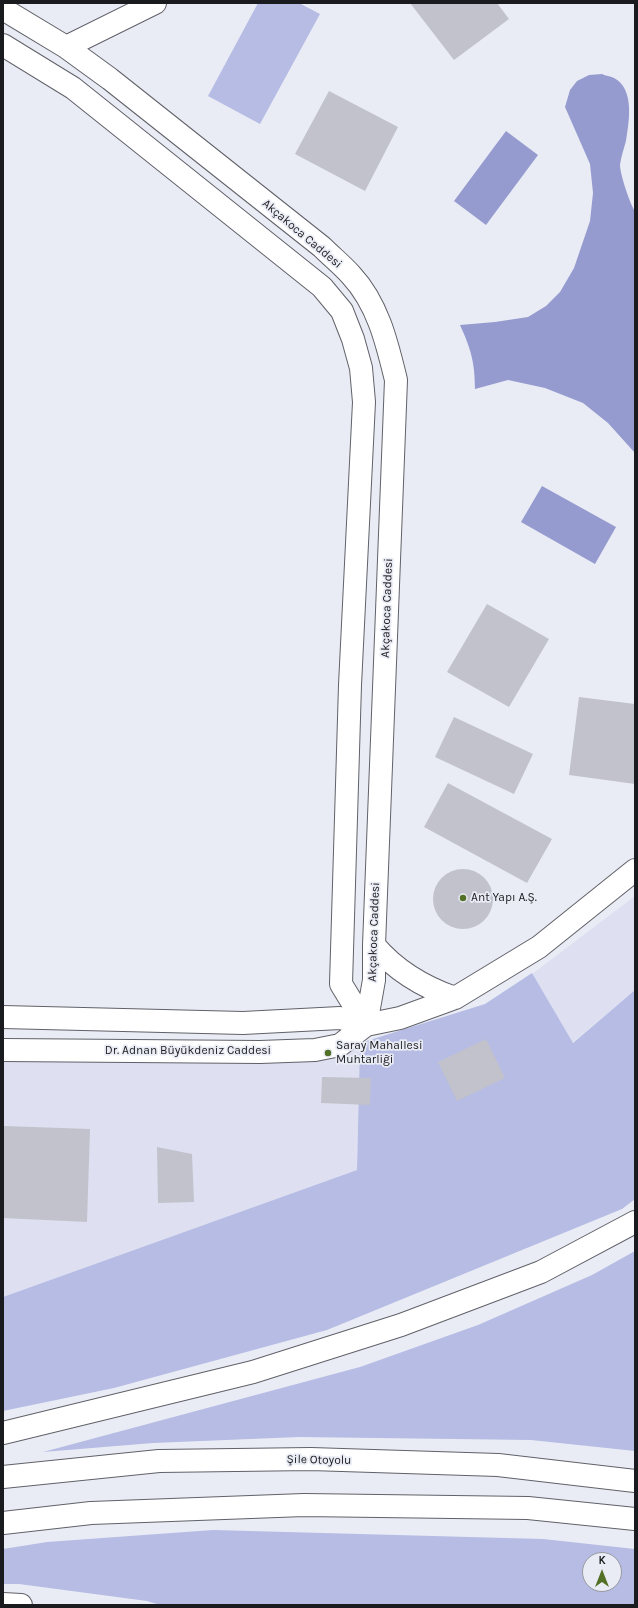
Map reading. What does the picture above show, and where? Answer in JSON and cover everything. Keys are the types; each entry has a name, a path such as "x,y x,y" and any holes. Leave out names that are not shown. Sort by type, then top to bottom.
{"main road":[{"path":"66,47 155,3"},
{"name":"Akçakoca Caddesi","path":"3,9 66,47 110,79 322,247 352,276 372,305 387,342 396,380 374,945 374,980 366,1025"},
{"path":"3,44 73,88 322,287 342,311 353,339 361,368 364,402 350,685 341,984 366,1025"},
{"name":"Dr. Adnan Büyükdeniz Caddesi","path":"3,1050 260,1052 315,1050 340,1045 366,1025 400,1018 455,998 539,947 635,870"},
{"path":"374,945 385,959 408,977 435,991 455,998"},
{"name":"Dr. Adnan Büyükdeniz Caddesi","path":"3,1017 244,1023 340,1018 366,1025"},
{"path":"3,1433 253,1372 401,1325 541,1272 635,1222"},
{"name":"Şile Otoyolu","path":"3,1477 159,1461 311,1459 498,1465 635,1480"},
{"path":"3,1523 91,1513 304,1505 528,1508 635,1519"},
{"path":"3,1604 21,1605"}],"shaded area":[{"path":"258,3 299,3 320,14 260,124 208,96"},
{"path":"602,74 614,78 621,83 628,98 629,106 626,141 620,165 626,189 635,211 635,453 608,423 583,403 545,388 508,380 475,389 472,356 460,325 528,317 546,306 560,292 574,268 590,221 593,193 590,164 565,107 570,90 577,81 589,75"},
{"path":"506,131 538,155 486,225 454,201"},
{"path":"542,486 616,527 595,564 521,522"},
{"path":"635,896 635,990 572,1043 532,974"},
{"path":"532,973 573,1043 635,990 635,1199 622,1209 327,1330 114,1388 3,1411 3,1297 357,1170 360,1043 485,1004"},
{"path":"360,1043 357,1170 3,1297 3,1048 140,1057"},
{"path":"635,1251 635,1451 531,1440 299,1437 153,1443 43,1452 360,1367 478,1325 592,1275"},
{"path":"213,1530 543,1539 635,1549 635,1605 160,1605 147,1601 19,1584 3,1584 3,1549 47,1542"}],"building":[{"path":"410,3 497,3 509,19 454,60"},
{"path":"329,91 398,127 365,191 295,154"},
{"path":"487,604 549,639 509,707 447,672"},
{"path":"579,697 635,704 635,784 569,775"},
{"path":"454,717 533,754 514,794 435,757"},
{"path":"448,783 552,839 527,883 424,827"},
{"name":"Ant Yapı A.Ş.","path":"457,869 469,869 485,877 491,887 493,899 491,911 485,921 469,929 457,929 441,921 433,905 433,893 441,877"},
{"path":"486,1039 505,1078 457,1101 438,1062"},
{"path":"322,1077 371,1078 370,1105 321,1103"},
{"path":"3,1126 90,1129 87,1222 3,1218"},
{"path":"157,1147 192,1154 194,1202 158,1203"}],"place":[{"name":"Ant Yapı A.Ş.","path":"463,898"},
{"name":"Saray Mahallesi Muhtarliği","path":"328,1053"}]}
